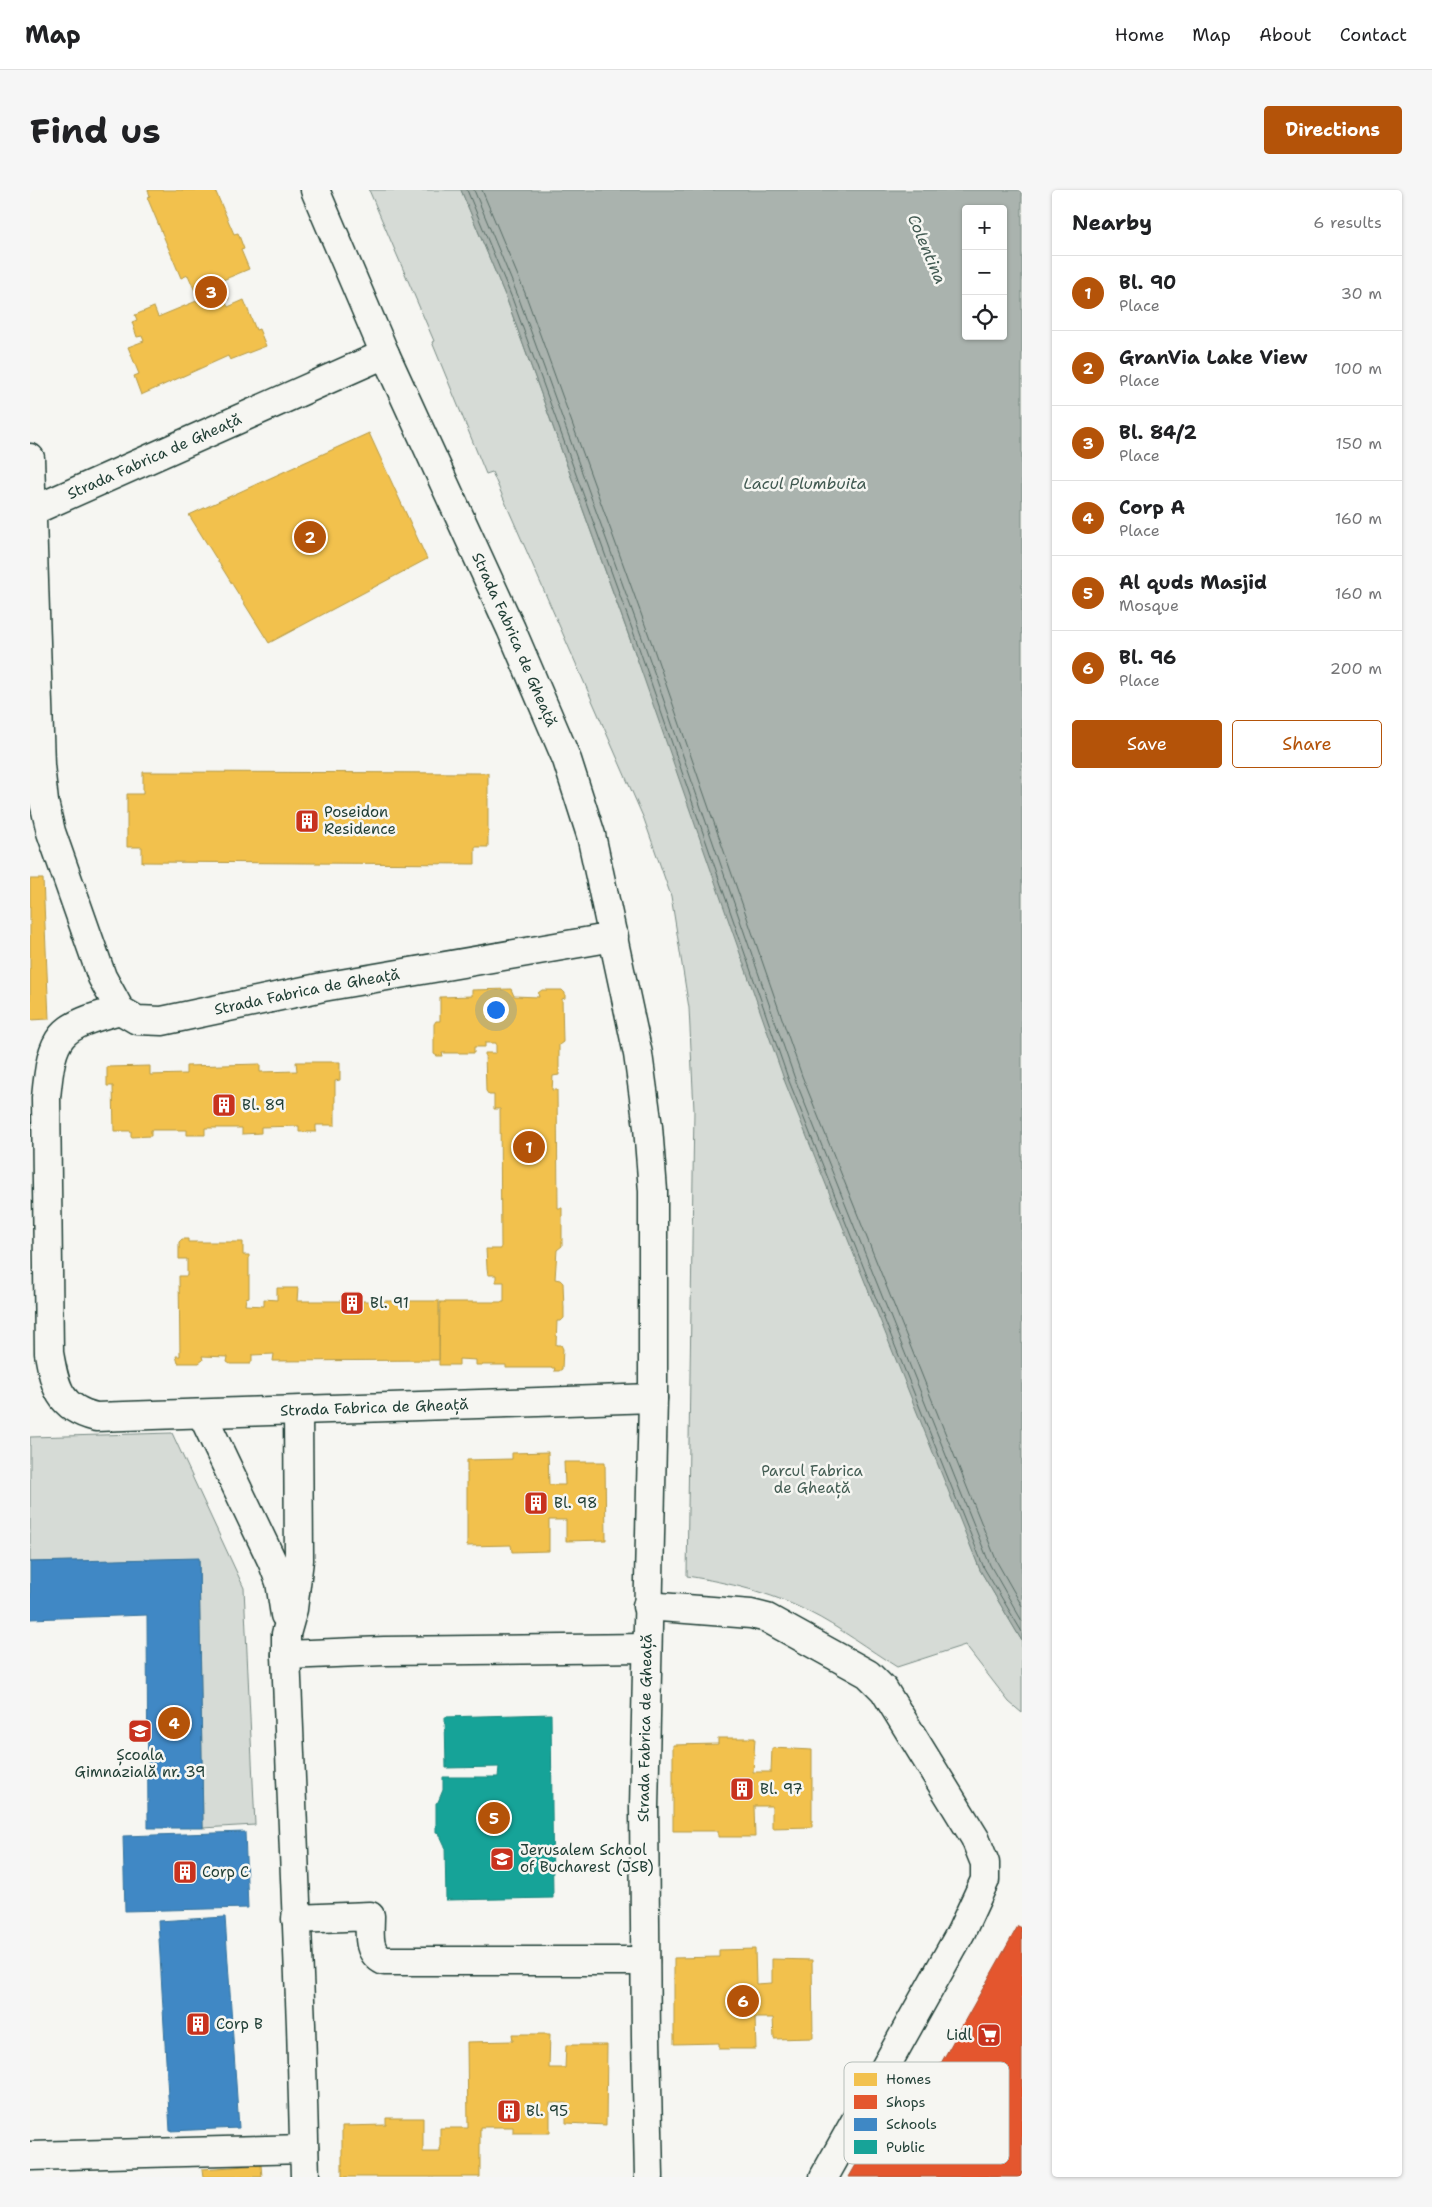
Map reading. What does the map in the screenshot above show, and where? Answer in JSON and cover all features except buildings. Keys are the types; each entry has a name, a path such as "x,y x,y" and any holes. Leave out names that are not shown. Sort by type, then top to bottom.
{"street":[{"name":"Strada Fabrica de Gheață","path":"315,190 385,354 510,629 567,760 591,835 638,1054 648,1127 653,1191 653,1398 646,1648 645,1961 649,2177"},
{"name":"Strada Fabrica de Gheață","path":"32,511 385,354"},
{"path":"30,458 40,765 44,802 51,832 102,976 120,1010"},
{"name":"Strada Fabrica de Gheață","path":"614,937 331,985 162,1021 137,1020 120,1010 76,1023 65,1032 56,1044 49,1062 46,1098 49,1353 61,1396 69,1406 80,1414 96,1418 653,1398"},
{"path":"286,1645 294,1609 299,1560 298,1412"},
{"path":"202,1414 272,1561 281,1590 286,1645 305,2177"},
{"path":"647,1606 759,1615 781,1625 868,1674 884,1690 975,1838 985,1863 984,1880 961,1932 888,2062"},
{"path":"286,1645 384,1651 646,1648"},
{"path":"296,1919 370,1916 370,1946 373,1954 384,1961 645,1961"},
{"path":"824,2177 844,2141"},
{"path":"30,2156 124,2165 304,2148"}],"green space":[{"name":"Parcul Fabrica de Gheață","path":"369,190 461,190 507,300 631,642 980,1570 1022,1641 1022,1713 1009,1702 965,1645 897,1667 831,1624 794,1605 749,1589 687,1576 694,1110 689,1008 671,896 644,819 492,472 486,474 432,342 434,341"},
{"path":"172,1433 244,1588 255,1825 203,1828 199,1559 30,1562 30,1437"}],"water":[{"name":"Lacul Plumbuita","path":"461,190 1022,190 1022,1641 980,1570 785,1082 634,650 507,300"}],"place":[{"name":"Bl. 84/2","path":"211,292"},
{"name":"GranVia Lake View","path":"310,537"},
{"name":"Poseidon Residence","path":"307,821"},
{"name":"Bl. 89","path":"224,1105"},
{"name":"Bl. 90","path":"529,1147"},
{"name":"Bl. 91","path":"352,1303"},
{"name":"Bl. 98","path":"536,1503"},
{"name":"Corp A","path":"174,1723"},
{"name":"Școala Gimnazială nr. 39","path":"140,1731"},
{"name":"Bl. 97","path":"742,1789"},
{"name":"Al quds Masjid","path":"494,1818"},
{"name":"Jerusalem School of Bucharest (JSB)","path":"502,1859"},
{"name":"Corp C","path":"185,1872"},
{"name":"Bl. 96","path":"743,2001"},
{"name":"Corp B","path":"198,2024"},
{"name":"Lidl","path":"989,2035"},
{"name":"Bl. 95","path":"509,2111"}],"water label":[{"name":"Colentina","path":"927,249"}]}
